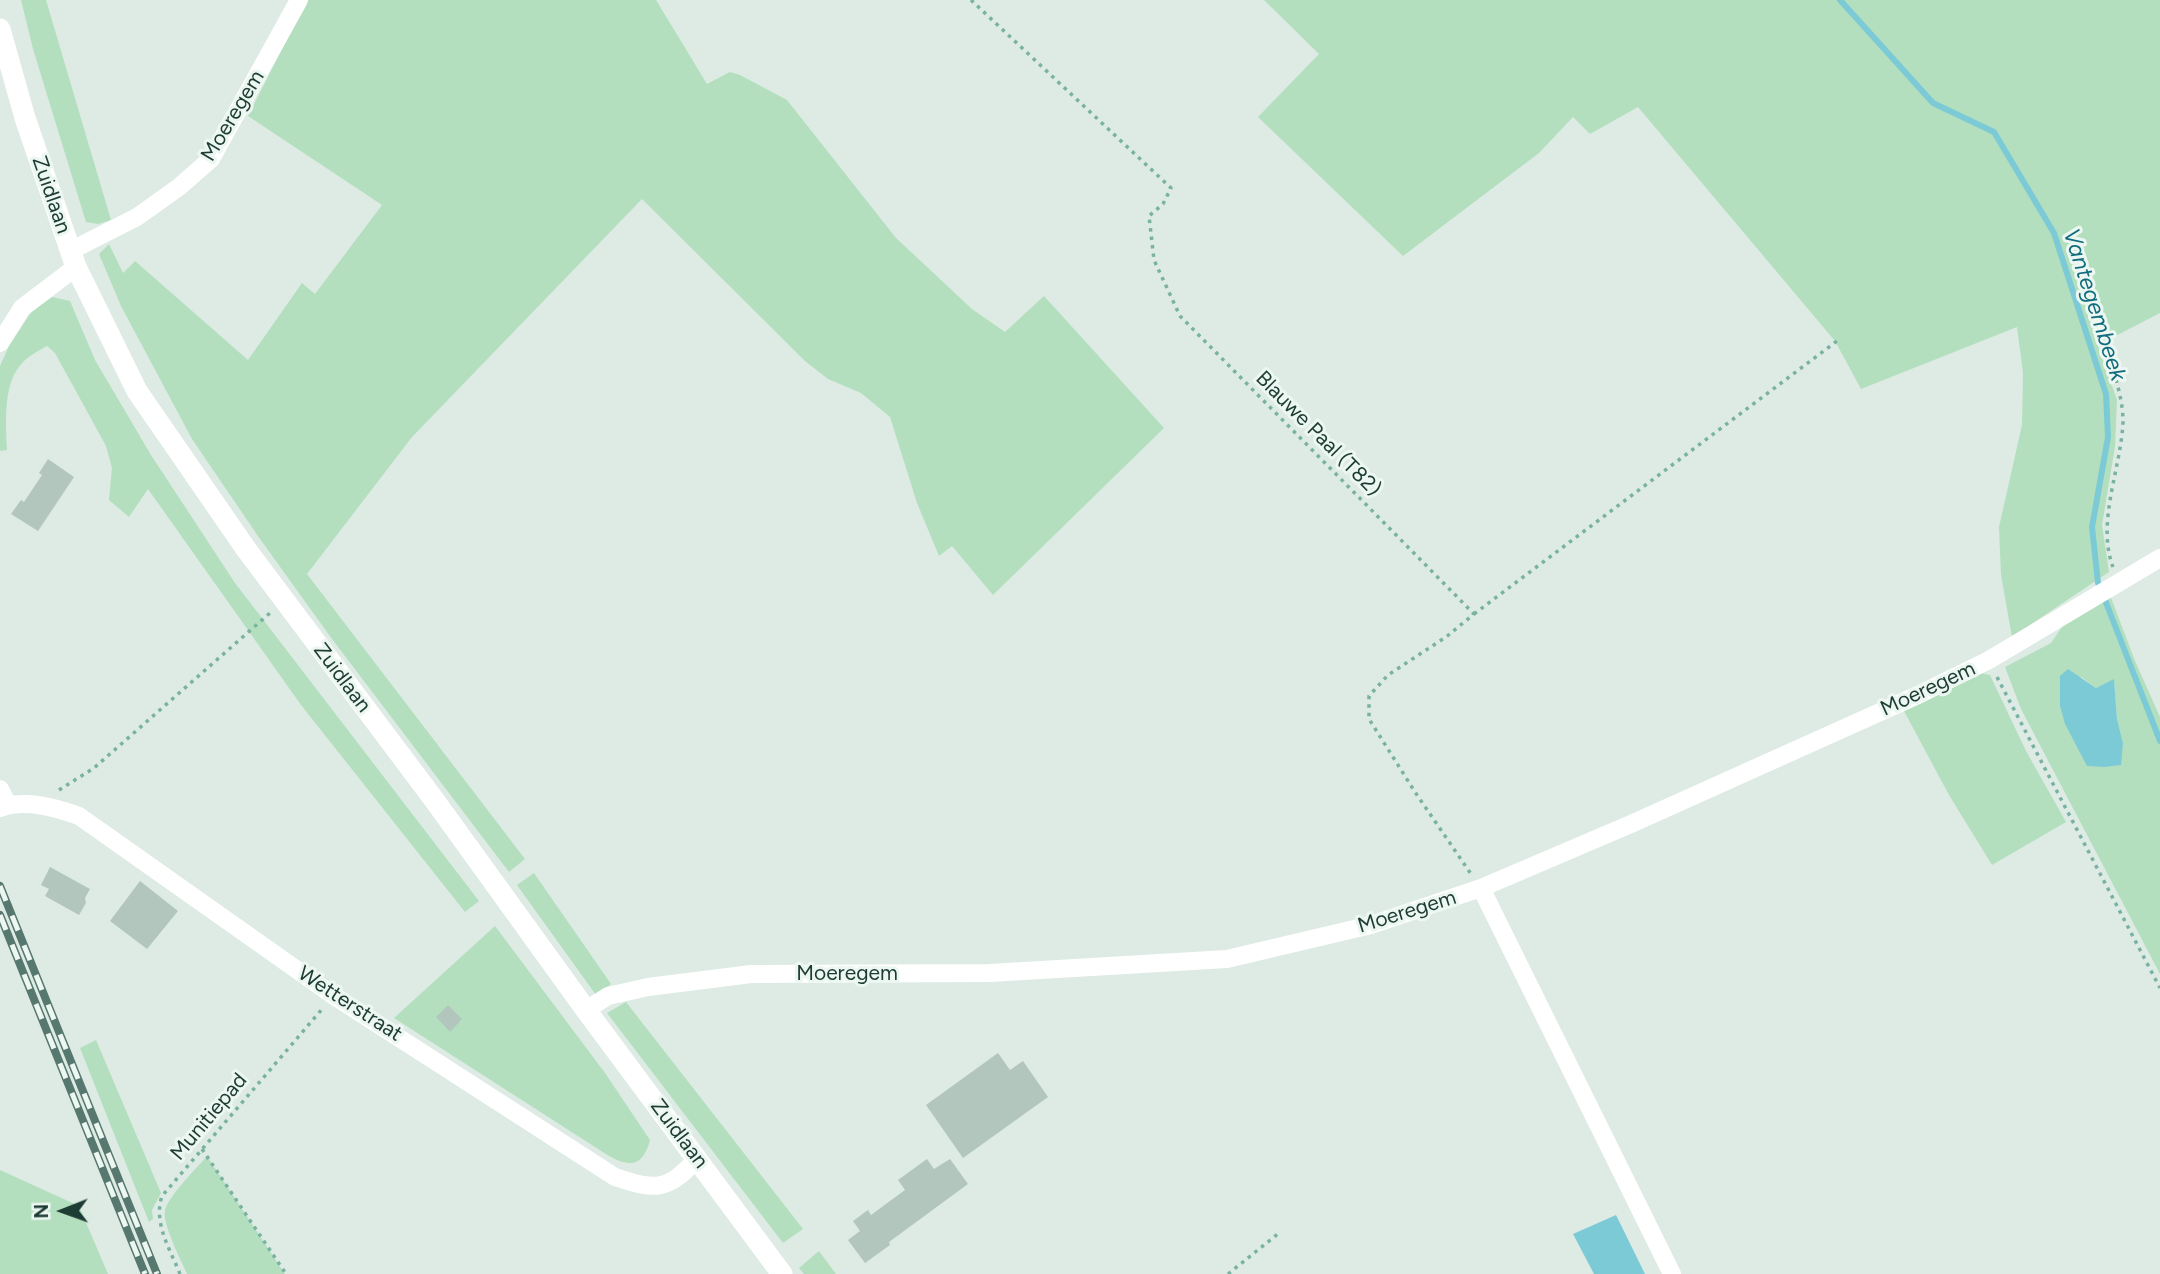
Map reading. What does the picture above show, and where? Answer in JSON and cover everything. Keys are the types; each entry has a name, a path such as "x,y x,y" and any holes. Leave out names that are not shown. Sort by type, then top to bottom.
{"main road":[{"name":"Zuidlaan","path":"0,29 24,118 73,259 137,391 284,601 427,790 782,1274"}],"street":[{"name":"Moeregem","path":"0,343 22,308 73,259 179,187 211,159 299,0"},
{"name":"Moeregem","path":"586,1010 608,996 648,987 751,974 990,973 1227,959 1371,925 1481,888 1631,824 1989,660 2160,558"},
{"name":"Wetterstraat","path":"3,800 50,806 79,816 334,996 615,1177 642,1186 664,1186 682,1175 698,1158"},
{"path":"1481,888 1672,1274"}],"path":[{"name":"Blauwe Paal (T82)","path":"971,0 1171,188 1163,204 1149,216 1154,260 1180,316 1474,614"},
{"path":"1481,888 1369,719 1369,696 1388,676 1446,637 1837,341"},
{"path":"2106,347 2123,419 2107,524 2108,555 2118,583"},
{"path":"33,805 94,768 284,601"},
{"path":"1989,660 2160,988"},
{"name":"Munitiepad","path":"180,1274 158,1221 158,1209 163,1196 334,996"},
{"path":"202,1149 286,1274"},
{"path":"1228,1274 1279,1233"}],"green space":[{"path":"21,0 46,0 111,220 98,224 86,222 33,49"},
{"path":"307,0 656,0 707,84 730,72 787,100 896,238 972,309 1005,332 1044,296 1164,428 993,595 952,546 939,556 917,503 890,417 861,393 828,379 805,361 642,199 412,437 307,574 525,859 509,872 332,639 192,439 121,306 99,254 109,244 123,273 135,261 248,360 302,283 315,294 382,205 248,116"},
{"path":"1264,0 2160,0 2160,313 2098,345 2117,400 2115,447 2102,525 2109,572 2012,637 2001,575 1999,527 2022,425 2023,373 2017,327 1861,389 1835,341 1638,107 1590,134 1573,117 1539,153 1403,256 1258,117 1319,54"},
{"path":"52,297 70,301 95,360 151,455 235,583 479,901 465,912 301,705 148,489 129,517 109,500 112,468 106,446 55,353 47,346 24,361 12,380 7,403 7,450 0,451 0,366 9,346 32,311"},
{"path":"2110,595 2160,717 2160,974 2021,709 2005,667 2051,643 2066,621","holes":["2080,676 2096,688 2114,680 2117,719 2123,743"]},
{"path":"1980,673 1990,675 2026,751 2066,822 1992,865 1949,795 1904,711"},
{"path":"534,873 611,984 596,995 517,885"},
{"path":"495,926 605,1073 650,1140 640,1160 630,1163 609,1156 394,1018"},
{"path":"626,1002 803,1229 783,1243 607,1013"},
{"path":"96,1040 161,1193 152,1210 153,1219 149,1222 80,1048"},
{"path":"207,1156 285,1274 187,1274 169,1233 165,1210 178,1189"},
{"path":"0,1170 79,1206 108,1274 0,1274"},
{"path":"819,1251 836,1274 804,1274 799,1268"}],"water":[{"path":"2068,669 2096,688 2114,679 2117,719 2123,743 2121,765 2087,766 2065,724 2060,706 2060,676"},
{"path":"1616,1215 1645,1274 1594,1274 1573,1234"}],"building":[{"path":"48,459 74,477 38,531 11,514 21,500 24,502 42,475 39,473"},
{"path":"50,867 90,889 79,915 45,896 49,889 41,885"},
{"path":"140,881 178,911 147,949 110,921"},
{"path":"448,1005 462,1019 450,1032 436,1017"},
{"path":"998,1053 1010,1070 1023,1061 1048,1097 963,1158 926,1105"},
{"path":"927,1159 934,1169 950,1159 968,1184 865,1263 848,1240 860,1231 853,1221 868,1210 871,1215 905,1190 898,1180"}],"waterway":[{"name":"Vantegembeek","path":"1840,0 1933,103 1994,132 2054,233 2106,394 2108,437 2092,527 2098,583"},
{"name":"Vantegembeek","path":"2103,595 2160,741"}],"railway":[{"path":"0,886 157,1274"},
{"path":"0,915 145,1274"}]}
